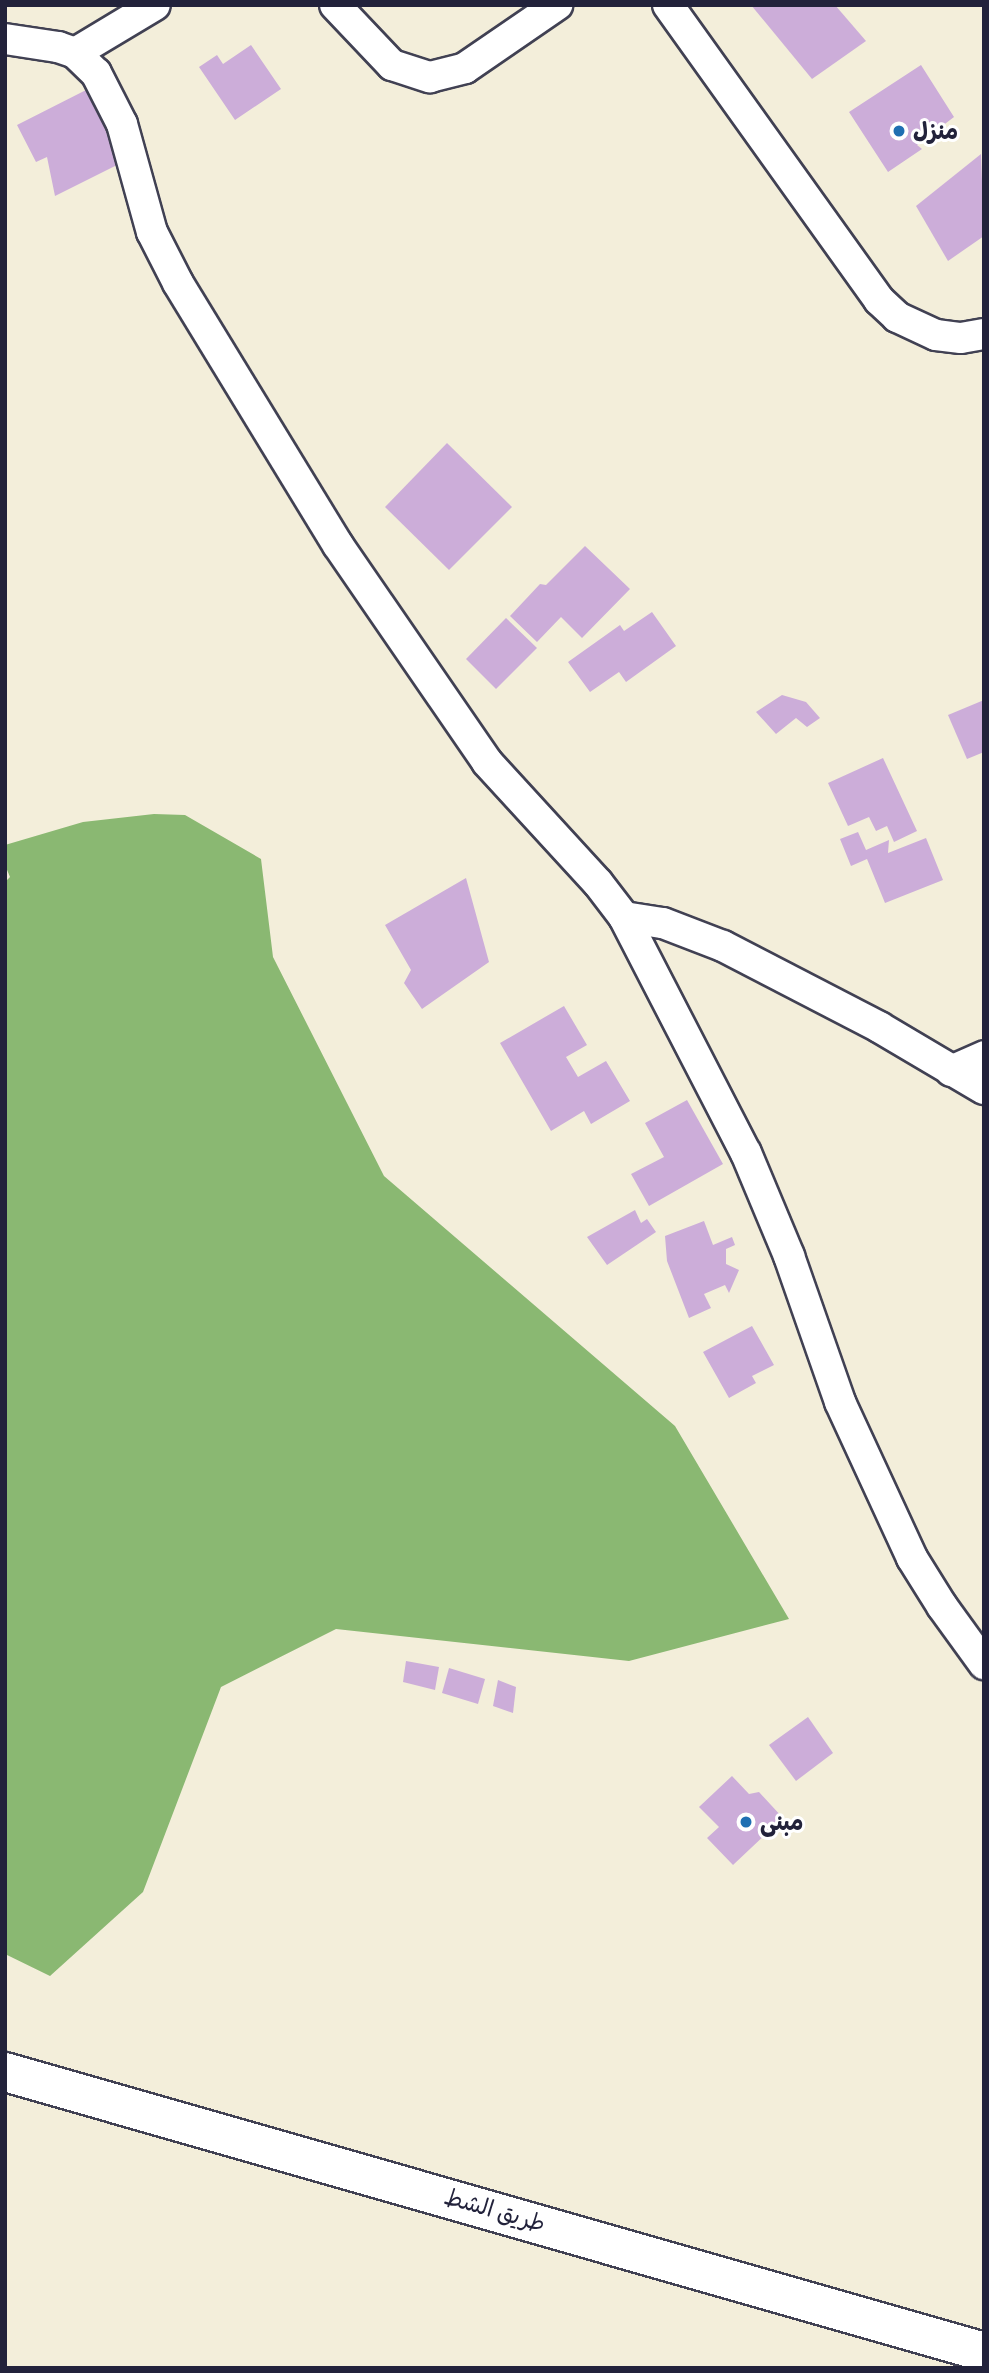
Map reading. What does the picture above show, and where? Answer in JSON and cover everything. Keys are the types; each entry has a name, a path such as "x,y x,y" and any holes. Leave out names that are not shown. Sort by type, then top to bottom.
{"main road":[{"name":"طريق الشط","path":"5,2072 984,2352"}],"street":[{"path":"75,53 155,5"},
{"path":"335,5 392,65 410,73 430,77 465,68 556,6"},
{"path":"668,5 880,300 897,317 936,335 961,338 984,334"},
{"path":"5,39 37,42 75,53 96,73 113,101 132,152 152,232 178,283 338,545 487,762 598,883 624,917 751,1164 789,1256 840,1402 912,1558 942,1606 984,1664"},
{"path":"624,917 663,923 723,946 879,1027 984,1089"},
{"path":"951,1071 984,1056"}],"green space":[{"path":"154,814 185,815 261,859 273,957 384,1176 675,1426 789,1619 629,1661 336,1629 221,1687 143,1892 50,1976 5,1954 5,882 10,877 5,865 5,845 83,822"}],"building":[{"path":"751,5 835,5 866,41 812,79"},
{"path":"251,45 281,89 235,120 199,67 217,55 223,64"},
{"name":"منزل","path":"921,65 954,117 917,145 922,149 888,172 849,112"},
{"path":"88,89 125,161 55,196 47,157 36,162 17,125"},
{"name":"منزل","path":"981,154 984,236 948,261 916,206"},
{"path":"447,443 512,507 449,570 385,507"},
{"path":"585,546 630,589 582,638 561,617 537,642 510,616 540,584 546,585"},
{"path":"652,612 676,646 626,682 619,672 590,692 568,662 620,625 624,631"},
{"path":"506,618 537,648 496,689 466,659"},
{"path":"782,695 806,702 820,718 807,727 796,718 776,734 756,712"},
{"path":"984,700 984,752 967,759 948,715"},
{"path":"883,758 917,831 894,842 887,826 876,831 869,817 848,826 828,783"},
{"path":"858,832 866,850 889,840 888,853 926,838 943,880 885,903 867,859 851,866 840,839"},
{"path":"466,878 489,962 422,1009 404,983 411,970 385,925"},
{"path":"564,1006 587,1045 566,1057 578,1077 606,1061 630,1101 591,1124 584,1111 551,1131 500,1043"},
{"path":"687,1100 723,1164 649,1206 631,1174 664,1157 645,1123"},
{"path":"635,1210 641,1223 647,1219 656,1232 607,1265 587,1237"},
{"path":"704,1221 713,1245 732,1237 735,1245 726,1249 726,1264 739,1270 729,1293 725,1285 704,1294 711,1308 689,1318 667,1261 665,1236"},
{"path":"752,1326 774,1365 752,1376 756,1383 729,1398 703,1352"},
{"path":"406,1661 439,1667 435,1690 403,1682"},
{"path":"449,1668 485,1679 478,1704 442,1693"},
{"path":"498,1680 516,1687 513,1713 493,1706"},
{"name":"مبنى","path":"808,1717 833,1753 796,1781 769,1745"},
{"name":"مبنى","path":"732,1776 749,1794 759,1792 783,1818 733,1865 707,1838 719,1827 699,1807"}],"place":[{"name":"منزل","path":"899,131"},
{"name":"مبنى","path":"746,1822"}]}
